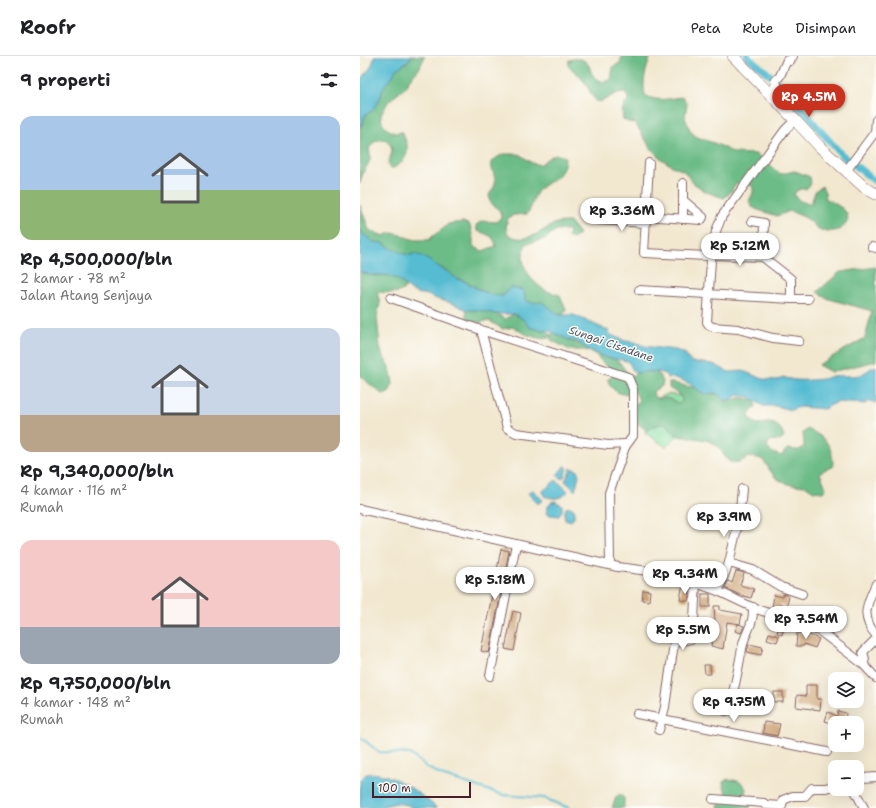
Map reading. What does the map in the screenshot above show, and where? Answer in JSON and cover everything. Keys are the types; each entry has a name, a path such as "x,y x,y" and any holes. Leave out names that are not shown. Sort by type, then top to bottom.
{"main road":[{"path":"739,57 769,93 820,147 849,167 864,187 876,194"}],"street":[{"path":"769,93 777,84 777,79 786,57"},
{"path":"796,120 785,130 722,216 716,232 712,255 707,322 713,327 738,329 773,338 799,341"},
{"path":"849,167 875,132 876,120"},
{"path":"649,163 644,253 763,257 791,279 791,299"},
{"path":"683,183 683,219"},
{"path":"600,220 701,220 703,217 683,200"},
{"path":"752,221 764,223 763,257"},
{"path":"639,290 808,299"},
{"path":"391,298 481,330 628,377 633,389 633,436 625,447 608,493 610,565"},
{"path":"481,330 506,428 516,433 608,445 624,444 625,447"},
{"path":"718,591 729,563 739,519 742,488"},
{"path":"360,509 610,565 671,574 696,582 753,608 798,622 821,632 863,664 876,678"},
{"path":"490,676 516,544"},
{"path":"729,563 753,570 781,587 802,594"},
{"path":"658,730 665,707 674,643 692,639 693,637 696,582"},
{"path":"863,664 865,659 863,652 875,638 867,620 866,611 867,604 876,584"},
{"path":"726,711 730,704 744,643 752,621 753,608"},
{"path":"867,620 876,624"},
{"path":"637,714 827,752"},
{"path":"864,778 876,777"},
{"path":"713,799 782,806 783,800 793,796 805,796 812,788 828,787"},
{"path":"858,796 864,808"}],"green space":[{"path":"412,56 425,56 419,69 409,80 406,87 388,102 381,115 382,122 387,129 395,133 402,132 407,144 407,154 402,162 391,169 388,163 392,150 390,145 385,139 375,142 369,149 370,161 363,173 360,184 360,128 366,114 372,111 385,83 396,69 406,63"},
{"path":"622,56 634,56 634,59 636,56 649,56 650,58 644,80 645,95 654,99 683,97 687,104 685,118 691,132 697,137 719,145 734,153 756,154 780,174 795,171 810,177 811,184 806,189 800,189 794,193 797,198 805,203 811,203 816,190 822,186 826,199 841,207 845,211 848,219 844,226 841,229 832,231 821,230 816,228 806,218 790,211 777,216 758,210 752,207 749,201 753,193 753,187 746,183 735,184 732,191 724,198 706,192 692,182 684,171 672,166 660,158 650,147 635,123 628,122 623,119 623,109 628,97 623,92 598,102 581,78 568,66 569,60 583,60 587,63 593,75 603,82 611,80 613,67 620,63"},
{"path":"504,154 519,154 532,163 540,165 554,155 565,157 561,172 540,189 536,194 527,214 514,215 508,218 506,226 507,233 513,237 525,238 537,234 554,224 560,222 570,222 579,234 573,239 568,236 569,230 556,230 545,239 526,244 524,250 523,257 526,270 539,286 552,293 560,295 566,309 563,315 555,313 545,304 534,304 505,293 503,296 493,295 482,291 471,284 457,279 447,271 415,254 408,255 376,247 360,233 360,205 369,230 384,236 395,233 414,240 429,240 448,224 463,222 470,225 473,246 482,251 496,246 491,237 477,231 476,225 482,221 496,222 501,217 500,211 490,202 489,195 495,184 492,168 493,161"},
{"path":"876,267 876,361 831,372 818,365 865,338 872,311 829,299 817,292 840,272"},
{"path":"360,271 371,275 394,275 406,286 401,291 397,292 377,292 380,303 377,317 380,347 390,369 393,384 389,392 382,394 360,376"},
{"path":"471,307 491,311 505,319 514,314 533,323 541,330 546,331 551,335 555,332 604,357 615,359 632,377 641,371 657,372 663,381 662,386 653,391 654,397 659,399 667,398 679,404 682,401 681,396 669,388 669,383 673,383 695,388 704,393 720,394 726,402 740,398 755,401 756,406 749,415 750,420 759,425 772,423 779,427 783,434 784,438 780,441 769,441 767,447 771,452 781,456 787,449 799,450 804,447 803,433 807,429 824,439 830,448 833,460 833,467 820,473 826,488 823,492 814,491 806,486 792,485 782,482 774,476 763,460 759,458 749,457 739,462 730,462 713,443 677,435 665,424 656,425 647,431 635,421 632,408 639,400 637,395 633,391 621,394 613,389 609,384 608,379 616,374 595,354 585,350 570,350 551,340 551,336 543,339 521,332 513,327 503,329 491,322 486,321 477,323 468,320 466,315 467,310"},
{"path":"668,394 685,397 680,433 666,447 645,433 655,399"},
{"path":"728,779 738,781 743,784 746,789 745,794 736,793 734,798 748,802 751,808 718,808 720,801 725,799 727,795 723,782"},
{"path":"620,794 624,798 624,808 612,808 616,797"}],"water":[{"path":"375,56 412,56 396,69 394,75 384,86 381,96 372,111 366,114 360,128 360,80 371,67"},
{"name":"Sungai Cisadane","path":"360,228 362,233 373,242 383,243 392,249 408,255 415,254 422,256 457,279 464,281 482,291 493,295 503,296 510,287 523,290 525,293 525,300 532,303 542,302 559,315 574,315 609,331 609,334 625,341 635,342 644,346 676,350 686,354 687,358 692,362 713,364 729,372 743,371 763,379 777,380 783,377 793,380 808,380 823,379 832,376 860,375 876,366 876,403 870,401 864,404 837,402 824,409 800,407 791,410 776,406 763,406 749,397 738,395 728,401 723,399 717,393 704,394 688,383 676,378 668,378 663,373 659,372 635,373 627,361 604,357 587,349 578,342 569,340 550,331 530,328 523,319 514,314 496,314 477,310 467,310 428,295 416,293 398,279 386,275 371,275 360,272"},
{"path":"565,465 567,467 565,475 562,479 557,475"},
{"path":"571,468 577,470 579,475 575,491 565,481"},
{"path":"556,480 568,491 566,494 557,498 544,496 543,491"},
{"path":"532,489 543,500 537,504 528,493"},
{"path":"555,501 562,505 562,510 559,516 546,513 551,502"},
{"path":"570,507 574,509 574,518 571,521 565,519 564,513 566,508"},
{"path":"375,773 394,779 414,790 437,808 413,808 408,805 396,803 376,808 360,808 360,780 366,774"}],"building":[{"path":"501,549 509,551 489,653 481,651"},
{"path":"736,571 744,573 740,585 754,589 751,598 725,588 728,581 732,583"},
{"path":"682,588 690,590 688,601 680,600"},
{"path":"643,590 650,591 649,601 642,600"},
{"path":"702,594 710,594 710,607 702,607"},
{"path":"783,594 789,596 787,606 780,604 779,610 772,608 774,595 783,597"},
{"path":"714,606 720,606 720,610 742,614 740,624 727,622 723,649 711,646 715,620"},
{"path":"513,611 521,613 514,651 505,649"},
{"path":"684,622 688,622 688,634 682,635"},
{"path":"780,622 785,624 782,635 777,633"},
{"path":"738,624 744,626 741,633 735,631"},
{"path":"769,633 779,636 777,642 767,639"},
{"path":"797,633 805,633 819,639 815,648 804,644 804,646 796,646"},
{"path":"749,644 763,647 761,655 747,652"},
{"path":"704,665 710,665 711,674 705,674"},
{"path":"806,685 817,685 817,699 821,699 820,710 796,707 797,695 806,696"},
{"path":"774,692 783,692 783,702 774,702"},
{"path":"838,711 846,713 846,716 837,716"},
{"path":"828,712 837,716 828,716 828,722 825,721"},
{"path":"764,722 780,724 777,736 763,733"}],"waterway":[{"path":"747,56 777,81 841,154 876,182"},
{"path":"360,737 379,752 410,754 428,768 441,775 503,795 544,798 569,808"}]}
